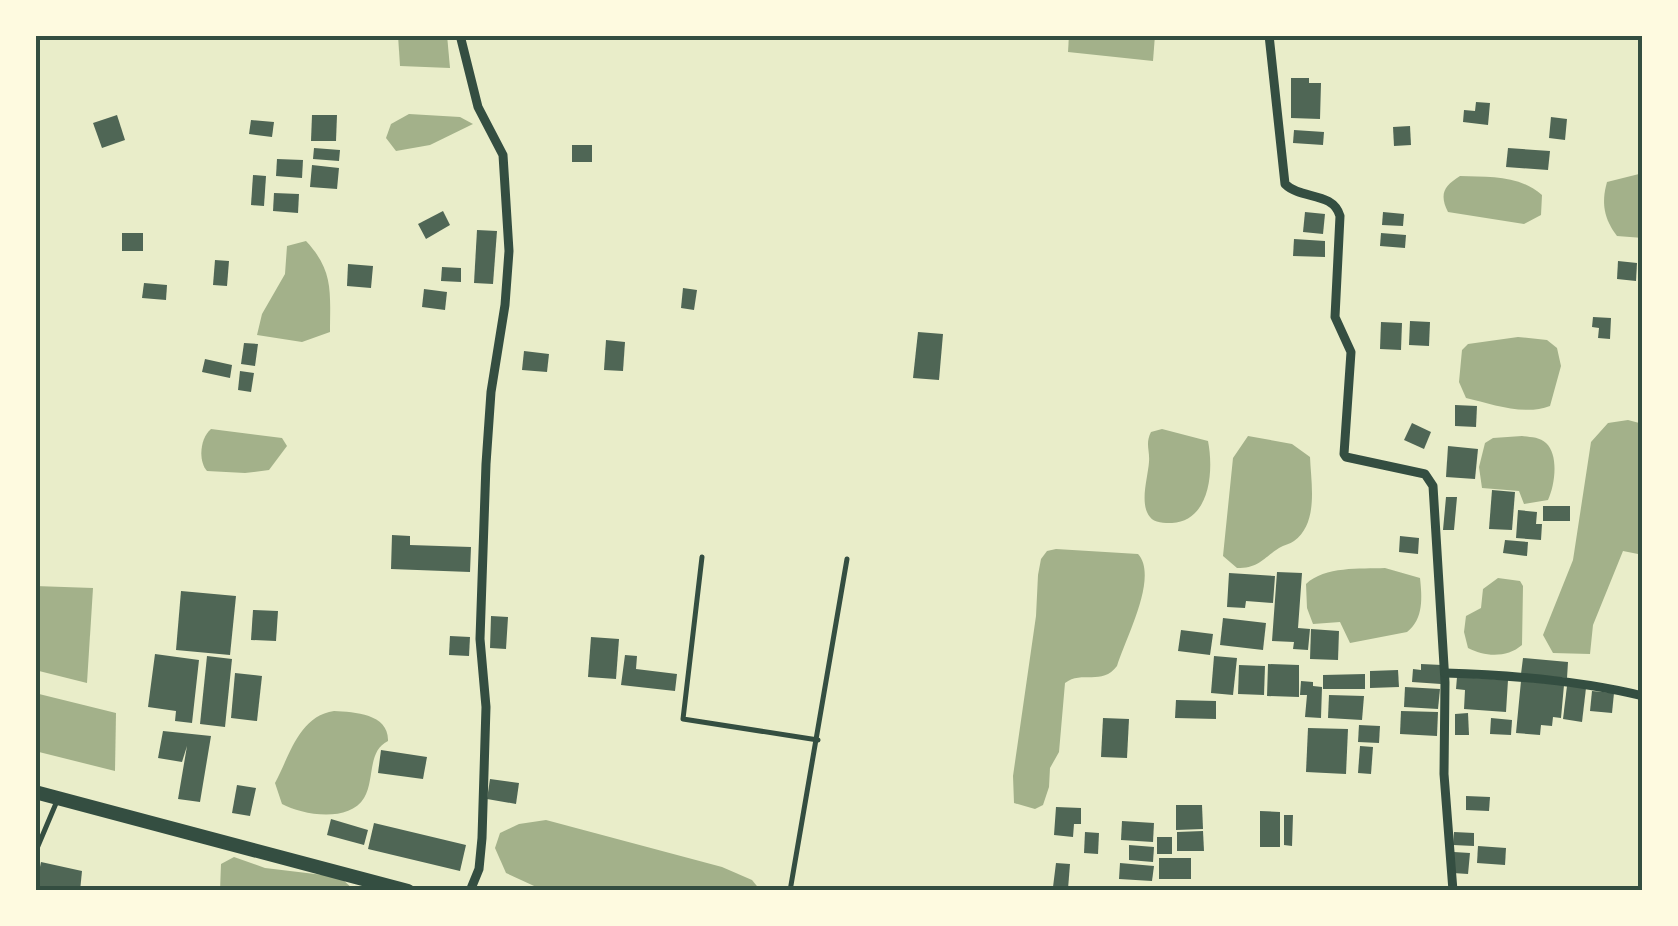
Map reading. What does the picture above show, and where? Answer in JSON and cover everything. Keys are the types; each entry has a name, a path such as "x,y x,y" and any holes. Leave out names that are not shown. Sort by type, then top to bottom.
{"main road":[{"path":"35,792 367,885 408,891"}],"street":[{"path":"460,35 478,107 503,155 509,251 486,464 480,638 486,707 482,838 470,891"},
{"path":"1269,35 1285,184 1292,190 1331,202 1340,216 1335,318 1351,352 1344,454 1430,478 1444,673 1444,774 1453,891"},
{"path":"1444,673 1609,687 1643,696"}],"lane":[{"path":"702,557 683,719 818,740"},
{"path":"790,891 847,559"},
{"path":"35,852 58,798"}],"shaded area":[{"path":"398,35 447,35 450,68 400,66"},
{"path":"1069,35 1155,35 1153,61 1068,52"},
{"path":"409,114 460,117 473,124 430,145 396,151 386,138 391,124"},
{"path":"1643,173 1643,238 1617,236 1605,210 1607,182"},
{"path":"1460,176 1504,178 1533,188 1542,195 1541,215 1524,224 1448,212 1445,191"},
{"path":"306,241 326,272 330,332 302,342 257,335 262,314 285,274 287,246"},
{"path":"1518,337 1547,340 1557,348 1561,366 1550,406 1519,409 1466,398 1459,382 1462,350 1468,344"},
{"path":"1628,420 1643,424 1643,555 1623,551 1593,625 1590,654 1553,653 1543,635 1573,560 1591,442 1608,423"},
{"path":"211,429 282,438 287,446 269,470 207,471 202,450"},
{"path":"1162,429 1208,441 1210,453 1209,480 1202,504 1185,520 1172,523 1152,519 1145,505 1148,440 1151,432"},
{"path":"1248,436 1292,444 1310,457 1312,502 1307,524 1294,541 1255,565 1237,568 1223,556 1233,458"},
{"path":"1522,436 1544,441 1553,455 1554,479 1548,500 1524,504 1519,491 1482,488 1479,467 1485,443 1493,438"},
{"path":"1047,551 1138,554 1145,577 1117,666 1105,675 1065,683 1059,752 1050,768 1043,805 1035,809 1014,803 1013,776 1041,559"},
{"path":"1385,568 1420,578 1419,614 1407,632 1350,643 1340,622 1313,624 1307,608 1306,584 1333,571"},
{"path":"1498,578 1520,581 1523,586 1522,645 1503,654 1482,653 1468,648 1466,616 1481,608 1483,589"},
{"path":"35,586 93,588 87,683 35,670"},
{"path":"35,693 116,713 115,771 35,751"},
{"path":"334,711 369,716 387,732 388,741 374,759 364,798 357,806 337,814 313,814 282,804 275,783 297,738 312,720"},
{"path":"546,820 722,867 752,880 761,891 545,891 506,873 495,848 500,833 519,824"},
{"path":"234,857 265,868 340,877 355,891 220,891 221,864"}],"building":[{"path":"1291,78 1321,83 1320,119 1291,118"},
{"path":"1476,102 1490,103 1488,125 1463,122 1464,110 1475,111"},
{"path":"117,115 125,140 102,148 93,123"},
{"path":"312,115 337,115 336,141 311,141"},
{"path":"1551,117 1567,119 1565,140 1549,138"},
{"path":"251,120 274,122 272,137 249,134"},
{"path":"1410,126 1411,145 1394,146 1393,127"},
{"path":"1294,130 1324,132 1323,145 1293,143"},
{"path":"572,145 592,145 592,162 572,162"},
{"path":"314,148 340,150 339,161 313,159"},
{"path":"1508,148 1550,151 1548,170 1506,167"},
{"path":"277,159 303,160 302,178 276,176"},
{"path":"312,165 339,168 337,189 310,187"},
{"path":"253,175 266,176 264,206 251,205"},
{"path":"274,193 299,194 298,213 273,211"},
{"path":"443,211 450,225 426,239 418,224"},
{"path":"1305,212 1325,214 1323,234 1303,232"},
{"path":"1383,212 1404,214 1403,226 1382,225"},
{"path":"477,230 497,231 493,284 474,283"},
{"path":"122,233 143,233 143,251 122,251"},
{"path":"1381,233 1406,235 1405,248 1380,246"},
{"path":"1294,239 1325,241 1325,257 1293,256"},
{"path":"215,260 229,261 227,286 213,285"},
{"path":"1618,261 1637,263 1636,281 1617,279"},
{"path":"348,264 373,266 371,288 347,286"},
{"path":"442,267 461,268 461,282 441,281"},
{"path":"144,283 167,285 166,300 142,298"},
{"path":"683,288 697,290 694,310 681,308"},
{"path":"424,289 447,292 445,310 422,307"},
{"path":"1593,317 1611,318 1610,339 1598,338 1599,328 1592,327"},
{"path":"1410,321 1430,322 1429,346 1409,345"},
{"path":"1381,322 1402,323 1401,350 1380,349"},
{"path":"918,332 943,334 939,380 913,378"},
{"path":"606,340 625,342 623,371 604,370"},
{"path":"244,343 258,344 255,366 241,364"},
{"path":"524,351 549,354 547,372 522,370"},
{"path":"205,359 232,365 230,378 202,372"},
{"path":"240,371 254,373 251,392 238,390"},
{"path":"1455,405 1477,406 1476,427 1455,426"},
{"path":"1412,423 1431,432 1424,449 1404,440"},
{"path":"1448,446 1478,449 1475,479 1446,477"},
{"path":"1492,490 1515,492 1512,530 1489,529"},
{"path":"1446,497 1457,497 1454,530 1443,530"},
{"path":"1543,506 1570,506 1570,521 1543,521"},
{"path":"1518,510 1537,512 1536,524 1542,524 1541,540 1516,538"},
{"path":"392,535 410,536 410,545 471,547 470,572 391,569"},
{"path":"1400,536 1419,538 1418,554 1399,552"},
{"path":"1505,540 1528,542 1527,556 1503,553"},
{"path":"1277,572 1302,573 1298,628 1310,629 1308,650 1293,649 1294,642 1272,641"},
{"path":"1229,573 1275,576 1273,603 1246,601 1245,608 1227,607"},
{"path":"181,591 236,596 230,655 176,650"},
{"path":"253,610 278,611 276,641 251,640"},
{"path":"491,616 508,617 506,649 490,648"},
{"path":"1223,618 1266,623 1263,650 1220,645"},
{"path":"1311,629 1339,631 1338,660 1310,659"},
{"path":"1181,630 1213,634 1210,655 1178,651"},
{"path":"450,636 470,637 469,656 449,655"},
{"path":"591,637 619,639 616,679 588,677"},
{"path":"155,654 199,660 192,723 175,721 176,711 148,707"},
{"path":"625,655 637,656 636,669 677,674 675,691 621,685"},
{"path":"207,656 232,659 225,727 200,724"},
{"path":"1214,656 1237,658 1233,695 1211,693"},
{"path":"1523,658 1568,662 1567,678 1521,674"},
{"path":"1268,664 1299,665 1299,697 1267,696"},
{"path":"1421,664 1442,665 1441,684 1412,682 1413,669 1421,670"},
{"path":"1239,665 1265,666 1264,695 1238,694"},
{"path":"1398,670 1399,687 1370,688 1370,671"},
{"path":"235,673 262,676 257,721 231,718"},
{"path":"1365,674 1365,689 1323,689 1323,675"},
{"path":"1457,677 1508,680 1506,712 1464,709 1465,690 1456,689"},
{"path":"1301,681 1322,687 1321,718 1305,717 1307,695 1300,695"},
{"path":"1521,681 1564,685 1561,718 1553,717 1552,726 1541,725 1540,735 1516,733"},
{"path":"1567,686 1586,688 1582,722 1563,719"},
{"path":"1405,687 1440,689 1438,709 1404,707"},
{"path":"1592,691 1614,693 1612,713 1590,711"},
{"path":"1329,695 1364,696 1362,720 1328,718"},
{"path":"1176,700 1216,701 1216,719 1175,718"},
{"path":"1401,711 1438,712 1437,736 1400,734"},
{"path":"1468,713 1469,735 1455,735 1455,714"},
{"path":"1103,718 1129,719 1127,758 1101,757"},
{"path":"1491,718 1512,720 1511,735 1490,734"},
{"path":"1359,725 1380,726 1379,743 1358,742"},
{"path":"1308,728 1348,729 1346,774 1306,772"},
{"path":"163,731 211,736 200,802 178,799 187,746 182,762 158,758"},
{"path":"1360,746 1373,747 1371,774 1358,773"},
{"path":"381,750 427,757 423,779 378,773"},
{"path":"490,779 519,783 516,804 487,799"},
{"path":"237,785 256,788 250,816 232,813"},
{"path":"1466,796 1490,797 1489,811 1466,810"},
{"path":"1176,805 1202,805 1203,829 1176,830"},
{"path":"1056,807 1081,808 1081,824 1074,824 1073,837 1054,835"},
{"path":"1260,811 1280,812 1280,847 1260,847"},
{"path":"1284,815 1293,815 1292,846 1284,845"},
{"path":"331,819 368,830 364,845 327,835"},
{"path":"1122,821 1154,823 1153,842 1121,840"},
{"path":"374,823 466,845 460,871 368,849"},
{"path":"1203,831 1204,851 1177,851 1177,832"},
{"path":"1085,832 1099,833 1098,854 1084,853"},
{"path":"1454,832 1474,833 1474,846 1453,845"},
{"path":"1157,837 1172,837 1172,854 1157,854"},
{"path":"1129,845 1154,847 1153,862 1129,860"},
{"path":"1478,846 1506,848 1505,865 1477,863"},
{"path":"1454,852 1470,853 1468,874 1453,873"},
{"path":"1159,858 1191,858 1191,879 1159,879"},
{"path":"41,862 82,871 80,891 35,891"},
{"path":"1056,863 1070,864 1068,889 1053,887"},
{"path":"1120,863 1154,866 1152,881 1119,879"}]}
